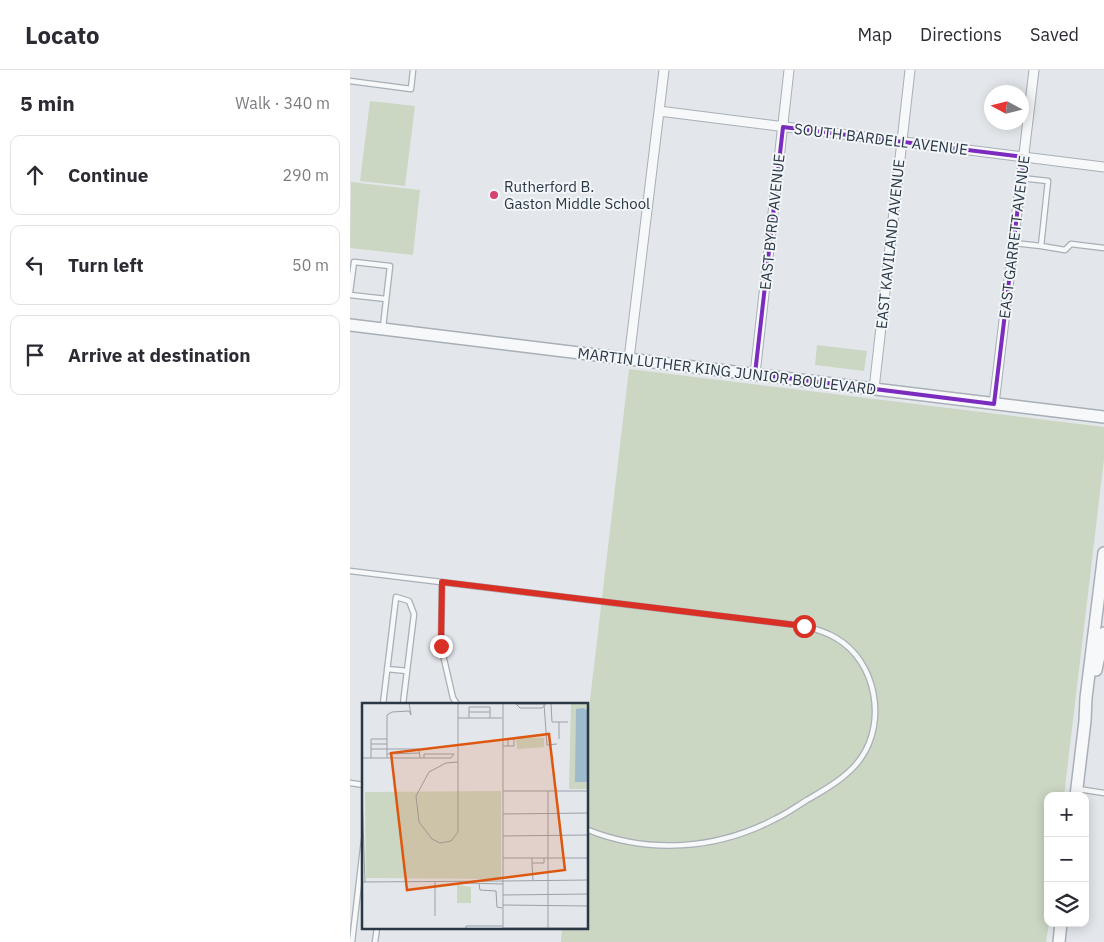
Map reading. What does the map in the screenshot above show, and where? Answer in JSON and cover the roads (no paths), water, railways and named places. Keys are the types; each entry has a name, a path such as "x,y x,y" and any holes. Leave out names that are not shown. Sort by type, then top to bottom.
{"street":[{"path":"629,359 664,70"},
{"name":"EAST BYRD AVENUE","path":"755,374 789,70"},
{"name":"EAST KAVILAND AVENUE","path":"874,389 910,70"},
{"name":"EAST GARRETT AVENUE","path":"994,404 1034,70"},
{"name":"SOUTH BARDELL AVENUE","path":"659,111 1104,167"},
{"name":"MARTIN LUTHER KING JUNIOR BOULEVARD","path":"350,325 1104,417"},
{"path":"1076,792 1104,553"},
{"path":"1085,721 1104,633"},
{"path":"1058,942 1060,927"}],"lane":[{"path":"350,81 411,89 413,70"},
{"path":"1021,178 1048,181 1041,246"},
{"path":"1013,243 1065,250 1072,244 1104,248"},
{"path":"383,329 390,266 354,262 350,294 386,299"},
{"path":"350,570 804,626 821,630 838,638 853,652 866,670 873,691 876,711 871,736 861,758 845,775 774,820 742,833 702,843 663,846 630,843 589,830"},
{"path":"442,582 441,646 453,698 456,703"},
{"path":"382,703 396,597 409,601 414,614 403,703"},
{"path":"387,669 407,671"},
{"path":"1089,792 1104,793"},
{"path":"352,942 362,857"}],"place":[{"name":"Rutherford B. Gaston Middle School","path":"494,195"}]}
